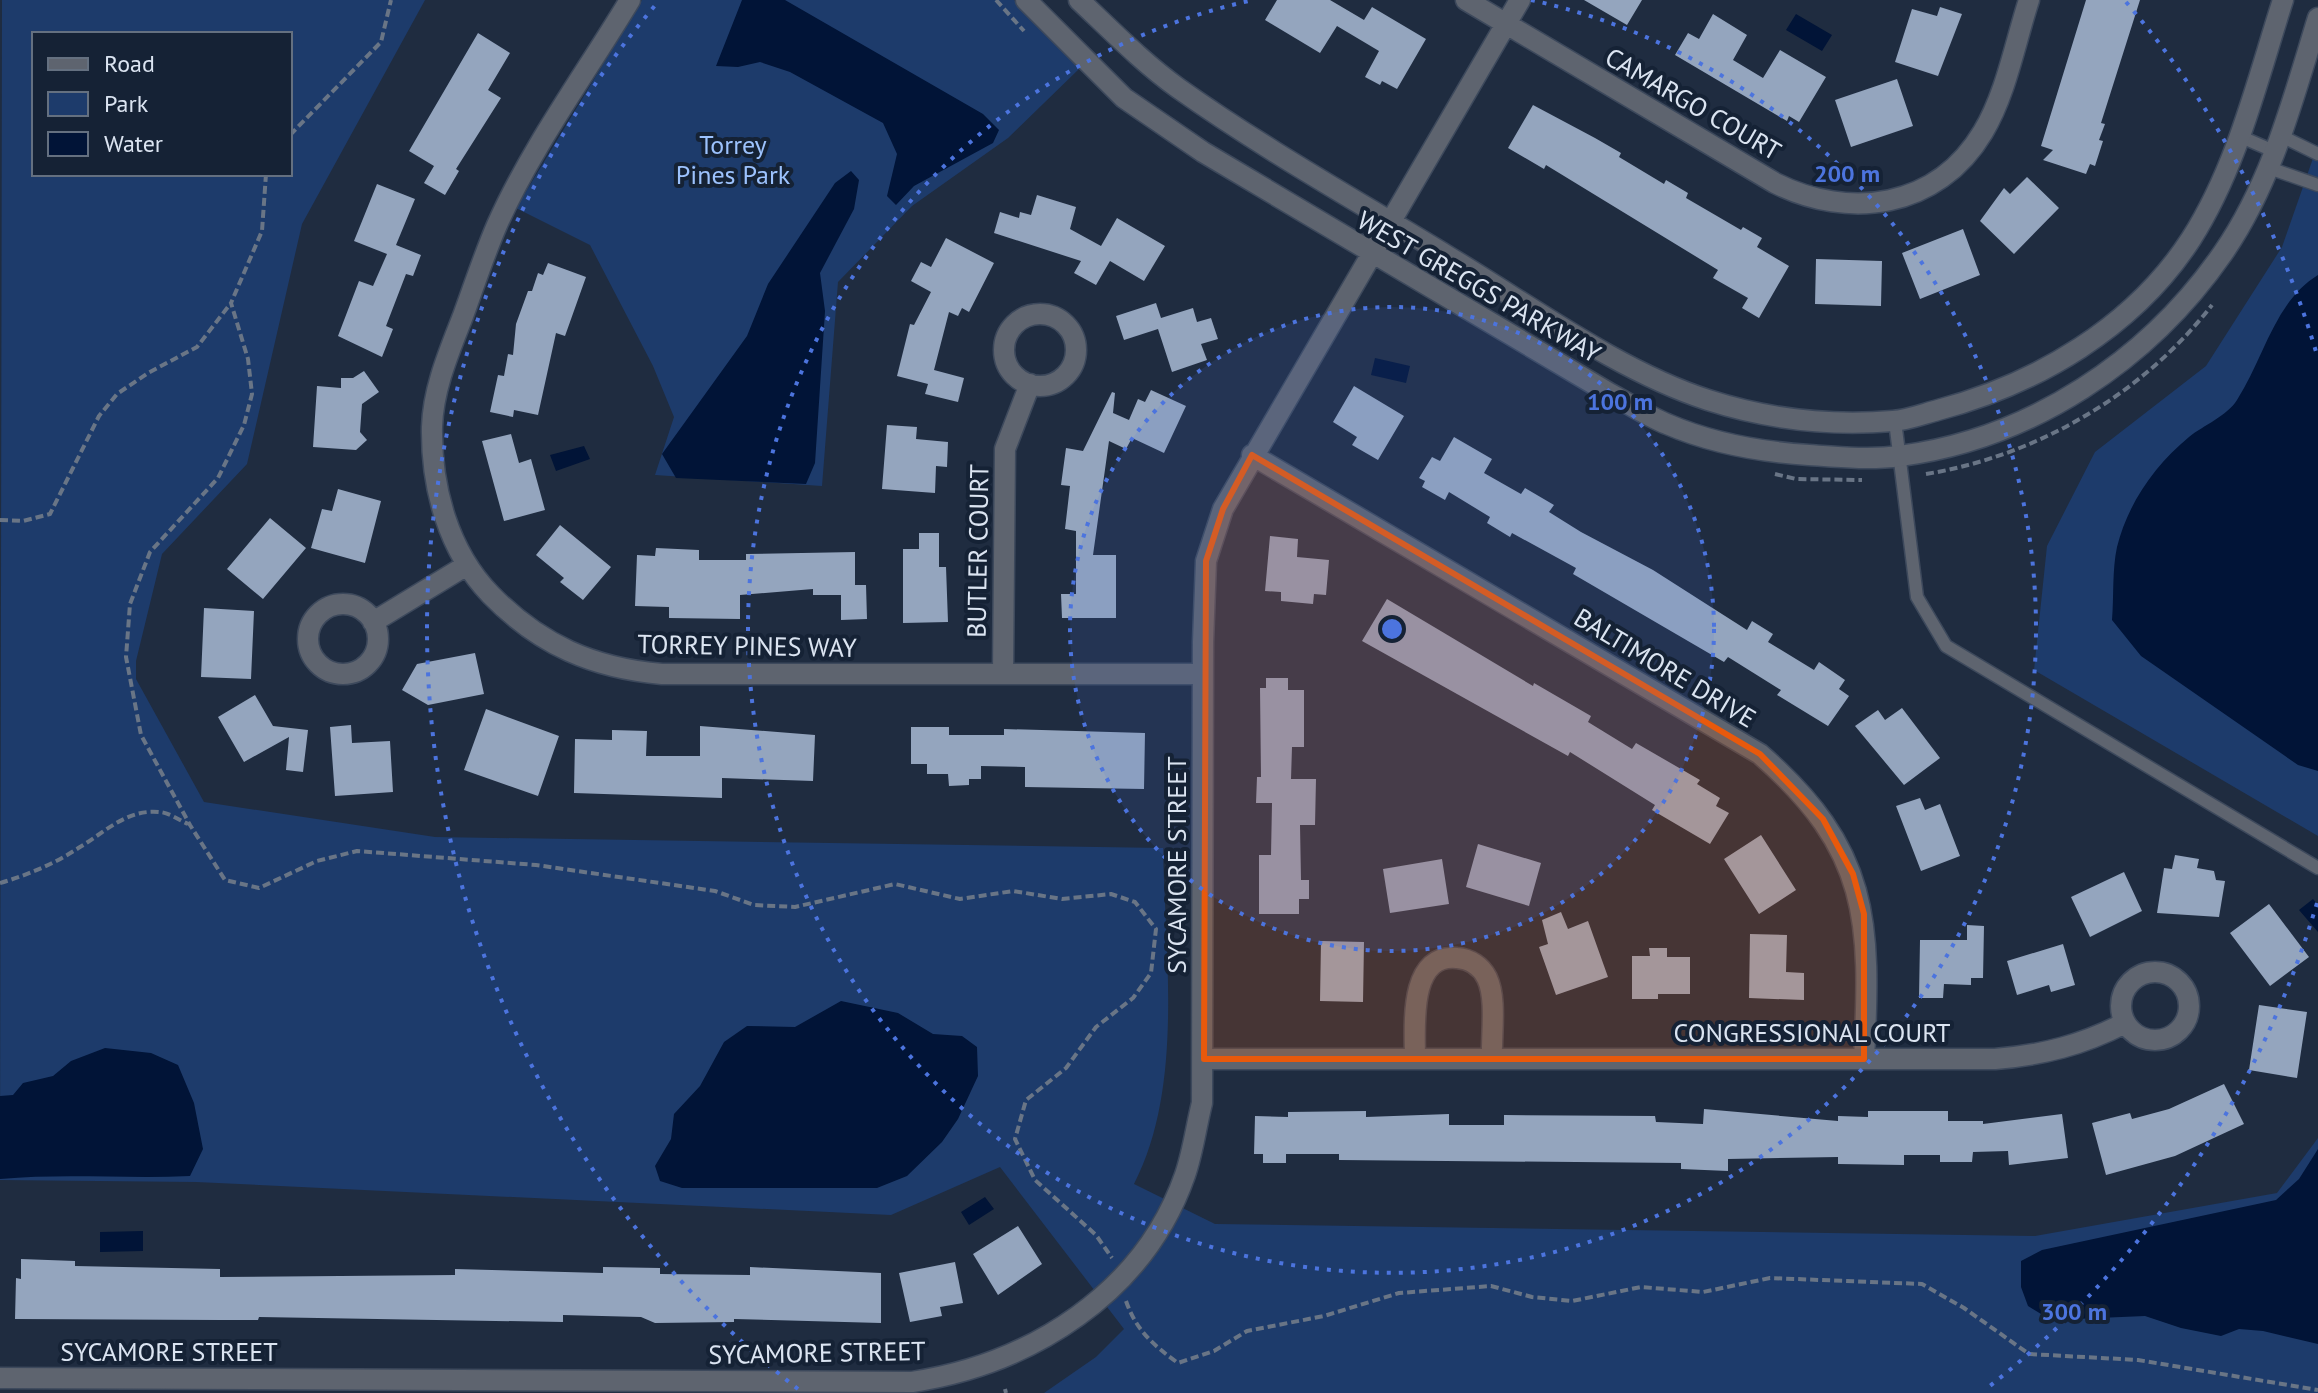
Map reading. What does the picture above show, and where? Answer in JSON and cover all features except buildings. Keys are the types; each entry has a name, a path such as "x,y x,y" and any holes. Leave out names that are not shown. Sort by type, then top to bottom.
{"street":[{"name":"TORREY PINES WAY","path":"630,0 497,225 441,373 432,425 435,476 447,524 467,565 517,621 560,649 625,671 662,674 1202,674"},
{"name":"WEST GREGGS PARKWAY","path":"1026,0 1124,98 1203,152 1379,237 1649,377 1707,400 1772,417 1895,421 1961,404 2013,384 2068,355 2130,311 2189,243 2212,202 2239,136 2283,0"},
{"name":"WEST GREGGS PARKWAY","path":"1079,0 1177,87 1379,237 1668,424 1775,453 1899,456 1981,438 2058,404 2124,360 2179,311 2224,251 2275,152 2318,18"},
{"name":"CAMARGO COURT","path":"1466,0 1796,193 1835,204 1872,204 1916,192 1946,175 1982,133 2029,0"},
{"name":"SYCAMORE STREET","path":"0,1378 912,1382 952,1376 1036,1345 1069,1324 1120,1279 1150,1243 1185,1174 1202,1103 1202,674 1206,561 1223,509 1252,455 1520,0"},
{"name":"BUTLER COURT","path":"1003,674 1005,449 1030,384"},
{"name":"BALTIMORE DRIVE","path":"1252,455 1760,754 1800,789 1823,819 1853,874 1864,914 1864,1059"},
{"path":"373,622 467,565"},
{"path":"1415,1059 1416,1014 1423,975 1435,962 1451,957 1479,966 1488,979 1492,1059"},
{"name":"CONGRESSIONAL COURT","path":"1204,1059 1995,1059 2045,1054 2083,1044 2125,1023"}],"lane":[{"path":"2239,136 2275,152 2318,185"},
{"path":"2275,152 2318,154"},
{"path":"1895,421 1917,597 1946,646 2318,868"}],"path":[{"path":"292,133 381,42 391,0"},
{"path":"0,520 23,521 50,514 99,416 117,394 148,373 197,347 216,327 231,303 262,231 266,176"},
{"path":"231,303 248,359 252,394 244,425 218,478 150,552 130,604 126,657 141,735 190,825 225,880 259,888 317,861 357,851 536,865 715,891 754,905 795,907 895,884 960,899 1013,891 1062,899 1111,894 1135,902 1156,929 1151,973 1133,998 1096,1027 1066,1068 1026,1100 1015,1139 1035,1180 1096,1235 1114,1261 1132,1318 1149,1341 1178,1363 1214,1351 1247,1331 1324,1316 1399,1293 1491,1286 1532,1297 1572,1301 1641,1287 1703,1292 1770,1278 1922,1284 1964,1308 2029,1354 2138,1360 2318,1390"},
{"path":"0,883 28,875 79,848 118,821 138,813 161,811 190,825"}],"highlighted area":[{"path":"1252,455 1760,754 1823,819 1853,874 1864,914 1864,1059 1204,1059 1206,561 1223,509"}],"green space":[{"path":"2,0 425,0 302,224 247,464 162,554 136,661 136,679 204,802 435,837 1163,848 1168,976 1166,1063 1150,1146 1134,1184 1215,1224 2035,1236 2277,1193 2318,1138 2318,1393 1044,1393 1096,1357 1124,1329 1000,1167 891,1215 196,1182 0,1180"},
{"name":"Torrey Pines Park","path":"642,0 1014,0 1080,68 1008,138 912,206 838,282 822,486 655,475 674,417 653,366 590,245 516,208"},
{"path":"2318,144 2318,836 2034,670 2047,546 2095,452 2206,366 2282,247"}],"water":[{"path":"742,0 785,0 983,114 999,130 993,143 914,186 896,205 887,196 897,154 883,123 790,72 760,62 738,67 716,66"},
{"path":"1796,14 1832,35 1822,51 1786,30"},
{"path":"851,171 859,180 854,209 820,273 825,311 815,463 806,484 676,478 662,454 747,336 768,284 835,183"},
{"path":"2318,275 2318,771 2298,765 2141,656 2112,620 2117,547 2128,515 2144,486 2189,437 2233,406 2281,315 2303,286"},
{"path":"1375,358 1410,366 1406,383 1371,375"},
{"path":"584,446 590,459 556,471 550,455"},
{"path":"2313,899 2318,905 2318,932 2299,910"},
{"path":"841,1001 898,1013 933,1034 962,1036 977,1047 978,1076 958,1119 942,1142 907,1176 877,1188 682,1188 660,1181 655,1166 671,1139 674,1114 700,1086 724,1042 747,1026 795,1027"},
{"path":"105,1048 151,1053 178,1065 194,1103 203,1149 190,1176 0,1179 0,1096 13,1095 23,1083 53,1076 71,1061"},
{"path":"2318,1149 2318,1344 2263,1331 2239,1329 2221,1336 2181,1328 2145,1316 2051,1320 2028,1306 2021,1287 2021,1261 2042,1250 2276,1200 2299,1179"},
{"path":"985,1197 994,1209 969,1225 961,1212"},
{"path":"143,1231 143,1251 100,1252 100,1232"}]}
